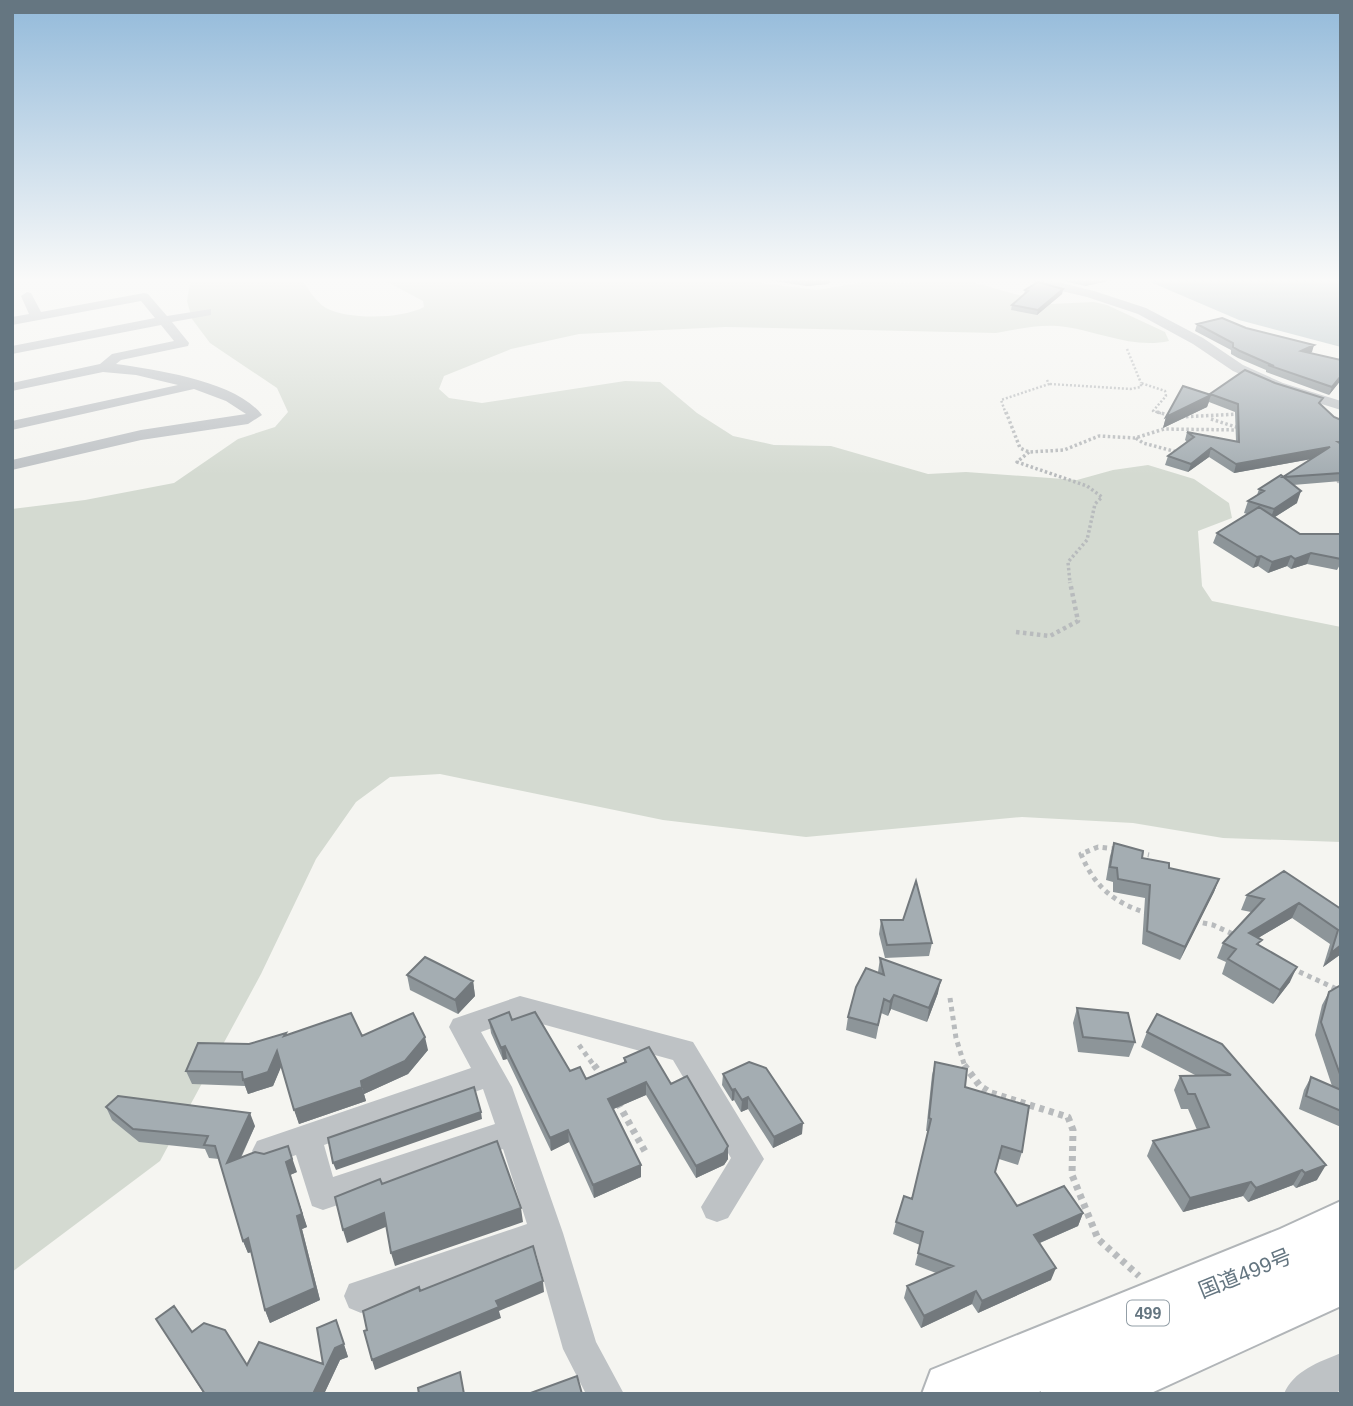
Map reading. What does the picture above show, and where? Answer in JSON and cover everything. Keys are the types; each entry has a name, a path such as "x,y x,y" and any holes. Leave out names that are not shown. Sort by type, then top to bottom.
{"highway":[{"name":"国道499号","path":"955,1394 1302,1250 1341,1230"},
{"name":"国道499号","path":"1073,1394 1341,1274"}],"street":[{"path":"12,350 45,344"},
{"path":"105,368 117,357 180,344"},
{"path":"1202,344 1254,376 1341,404"},
{"path":"1235,365 1262,359"},
{"path":"12,387 105,368 195,385 222,393 253,409 255,415 248,420 141,435 12,465"},
{"path":"12,426 195,385"},
{"path":"606,1394 581,1349 547,1233 513,1132 490,1074 463,1027 520,1007 683,1051 748,1159 717,1207"},
{"path":"268,1151 490,1074"},
{"path":"306,1136 323,1195 513,1132"},
{"path":"361,1296 547,1233"},
{"path":"1302,1394 1341,1371"}],"path":[{"path":"1127,349 1141,387 1130,389 1048,382 1001,400 1020,447 1029,452 1064,450 1099,436 1135,438 1182,454"},
{"path":"1141,383 1165,391 1166,397 1153,411 1157,414 1206,417 1241,414"},
{"path":"1135,438 1164,429 1244,430 1206,417"},
{"path":"1016,632 1050,637 1061,635 1078,621 1070,594 1068,562 1087,540 1095,504 1102,497 1087,486 1041,471 1033,465 1017,462 1029,452"},
{"path":"1333,476 1341,484"},
{"path":"1149,855 1098,847 1081,854 1088,873 1107,896 1128,908 1156,914"},
{"path":"1190,921 1213,925 1243,940"},
{"path":"1283,964 1341,991"},
{"path":"950,998 959,1050 974,1080 989,1092 1049,1108 1068,1117 1073,1130 1072,1175 1098,1239 1171,1304"},
{"path":"570,1021 570,1033 608,1086"},
{"path":"615,1097 647,1154"}],"shaded area":[{"path":"211,344 535,344 511,349 444,376 439,389 449,398 482,403 625,381 660,382 697,413 733,436 774,445 831,446 928,474 966,472 1077,480 1113,470 1148,465 1194,479 1229,503 1232,518 1198,531 1202,586 1212,601 1341,627 1341,842 1223,838 1133,823 1022,817 806,837 663,820 440,774 390,777 356,802 316,859 261,974 160,1161 12,1272 12,509 85,500 174,483 238,439 275,427 288,412 277,388"}],"building":[{"path":"1233,344 1314,345 1301,351 1341,360 1341,376 1332,387 1268,365 1274,366 1233,347"},
{"path":"1245,370 1323,398 1319,403 1341,420 1341,442 1338,442 1341,444 1341,473 1283,477 1330,447 1236,464 1211,448 1191,464 1168,456 1194,437 1187,432 1239,442 1238,404 1210,394"},
{"path":"1183,386 1211,395 1166,417"},
{"path":"1281,475 1301,491 1274,509 1248,501 1264,491 1259,489"},
{"path":"1259,507 1300,534 1341,534 1341,559 1311,553 1295,559 1291,556 1272,562 1261,556 1257,557 1217,533"},
{"path":"1114,843 1143,851 1142,858 1169,863 1169,868 1219,879 1185,947 1147,931 1150,885 1118,879 1117,868 1110,867"},
{"path":"1284,871 1341,909 1341,945 1331,953 1338,930 1299,903 1249,933 1262,940 1257,944 1297,967 1280,990 1228,959 1236,949 1223,943 1264,899 1247,895"},
{"path":"916,881 932,943 887,945 881,920 903,920"},
{"path":"425,957 473,981 455,1000 407,975"},
{"path":"880,958 941,980 929,1008 894,995 890,1002 884,999 878,1025 848,1017 856,987 866,968 884,975"},
{"path":"1341,985 1341,1077 1321,1022 1329,992"},
{"path":"1077,1008 1128,1013 1135,1042 1083,1037"},
{"path":"509,1012 512,1020 535,1012 570,1071 580,1067 586,1079 626,1062 624,1058 649,1047 671,1084 687,1076 728,1146 724,1153 696,1166 646,1082 608,1099 641,1165 593,1185 568,1130 550,1138 505,1046 501,1048 489,1020"},
{"path":"351,1013 362,1036 413,1013 425,1037 405,1061 361,1081 362,1087 294,1110 277,1051 268,1072 243,1080 242,1072 186,1071 198,1043 249,1044 286,1033 284,1036"},
{"path":"1157,1014 1222,1044 1326,1165 1305,1173 1302,1170 1256,1188 1251,1182 1190,1198 1153,1141 1209,1127 1195,1094 1188,1094 1180,1076 1231,1075 1147,1032"},
{"path":"749,1062 766,1068 803,1123 774,1137 748,1097 742,1100 735,1089 732,1090 723,1074"},
{"path":"935,1062 967,1069 965,1087 1029,1106 1022,1152 1002,1146 995,1172 1017,1206 1064,1186 1083,1213 1034,1235 1056,1268 982,1301 976,1291 924,1316 907,1286 953,1266 918,1253 923,1232 896,1222 904,1196 912,1199 931,1119"},
{"path":"1311,1077 1341,1090 1341,1111 1306,1096"},
{"path":"474,1087 481,1112 333,1163 328,1138"},
{"path":"118,1096 250,1113 227,1163 255,1152 264,1154 288,1146 292,1159 286,1162 302,1214 297,1216 315,1288 265,1310 248,1238 243,1241 215,1146 204,1145 208,1136 133,1129 106,1107"},
{"path":"497,1141 521,1208 391,1253 384,1213 343,1230 335,1197 380,1179 382,1184"},
{"path":"533,1246 543,1281 496,1301 499,1307 372,1360 364,1331 367,1330 363,1311 419,1287 420,1291"},
{"path":"174,1306 192,1332 204,1323 225,1330 247,1365 259,1342 323,1364 317,1328 336,1320 344,1344 335,1348 313,1394 205,1394 156,1319"},
{"path":"460,1372 464,1394 419,1394 418,1388"},
{"path":"577,1376 582,1394 528,1394"}]}
